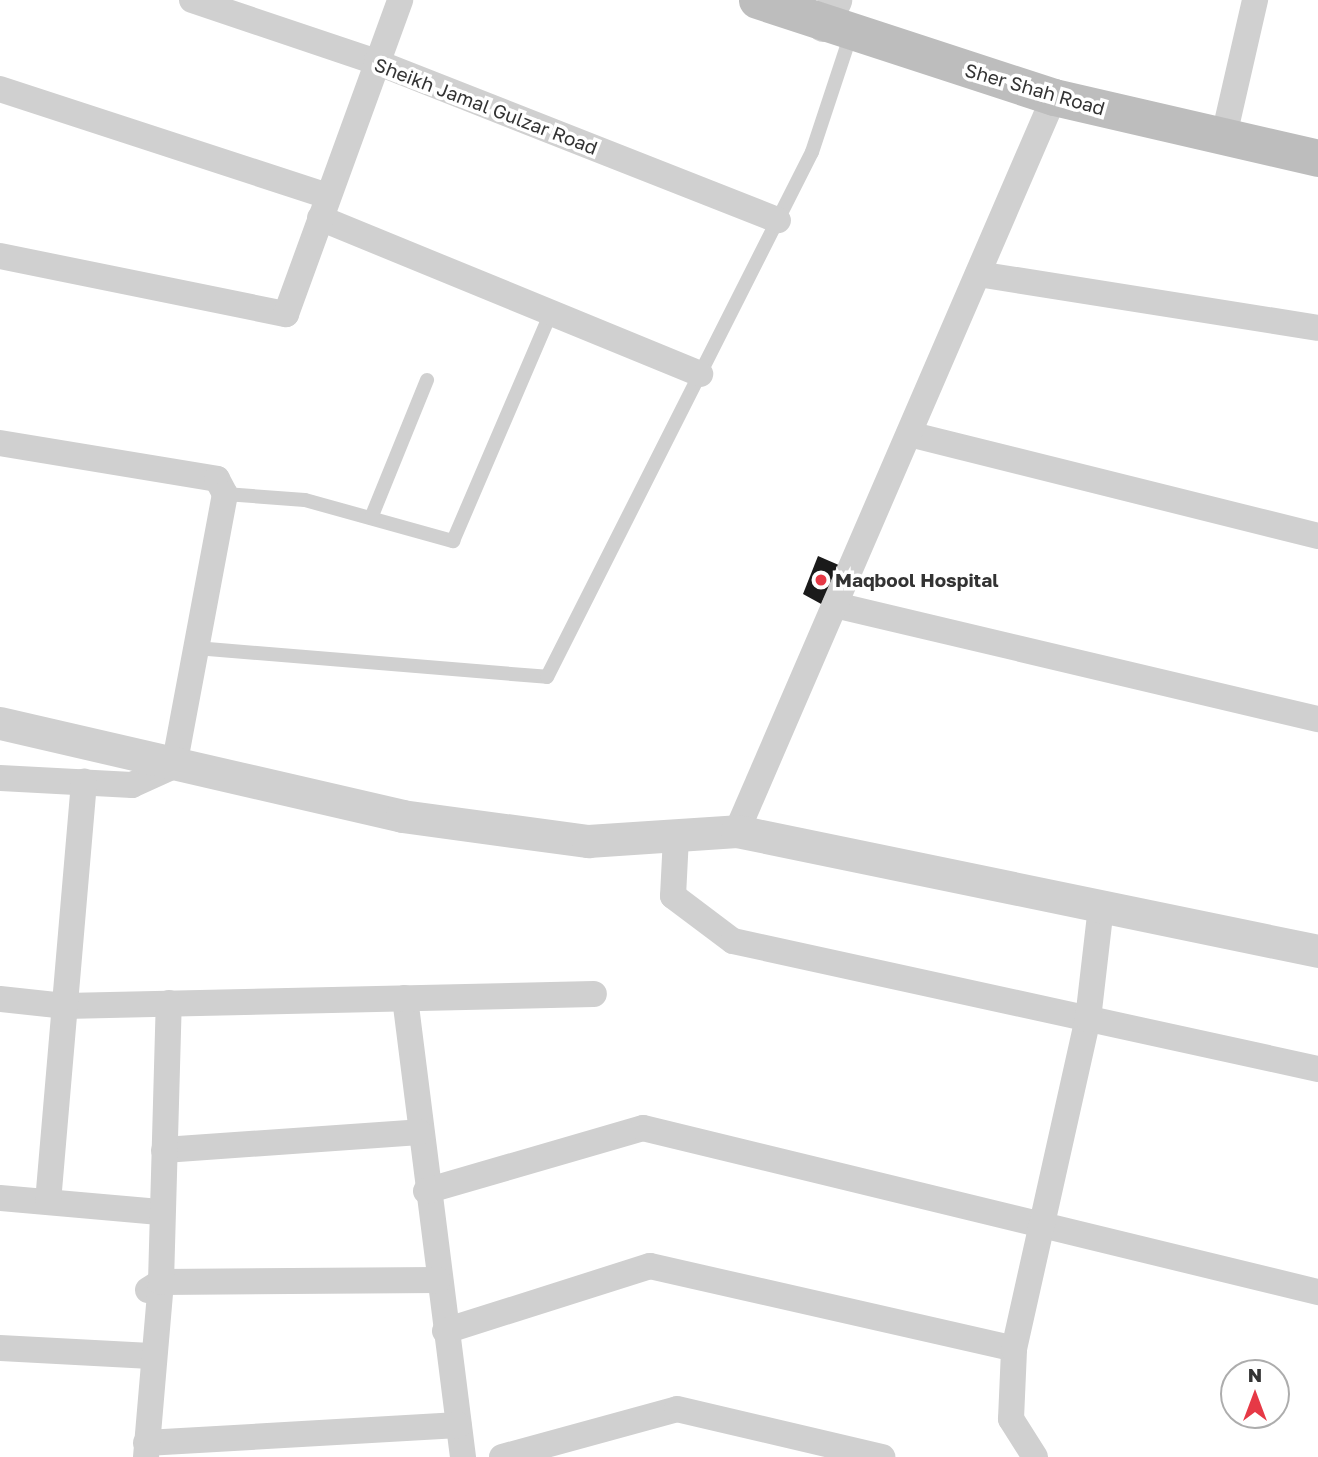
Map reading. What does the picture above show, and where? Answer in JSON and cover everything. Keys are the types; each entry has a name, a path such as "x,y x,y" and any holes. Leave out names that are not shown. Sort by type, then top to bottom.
{"main road":[{"name":"Sher Shah Road","path":"757,0 837,20 1054,97 1223,140 1318,158"}],"street":[{"name":"Sheikh Jamal Gulzar Road","path":"192,0 376,62 778,220"},
{"path":"0,256 281,314 290,310 324,207 401,0"},
{"path":"1223,140 1255,0"},
{"path":"0,89 324,207 551,312 700,374"},
{"path":"737,831 1054,97"},
{"path":"978,274 1318,328"},
{"path":"909,434 1318,536"},
{"path":"0,443 217,479 225,494 174,766"},
{"path":"835,605 1318,719"},
{"path":"0,723 174,766 416,818 588,841 737,831 1318,951"},
{"path":"0,778 132,785 174,766"},
{"path":"48,1202 84,782"},
{"path":"676,837 673,895 733,942 1318,1069"},
{"path":"1035,1457 1011,1419 1014,1349 1044,1228 1088,1019 1101,906"},
{"path":"0,999 65,1006 594,994"},
{"path":"405,998 426,1191 463,1457"},
{"path":"169,1003 164,1150 146,1450 458,1425"},
{"path":"426,1191 643,1128 1044,1228 1318,1292"},
{"path":"164,1150 419,1132"},
{"path":"0,1198 159,1212"},
{"path":"445,1331 650,1266 1014,1349"},
{"path":"155,1286 438,1280"},
{"path":"0,1348 151,1356"},
{"path":"502,1457 677,1409 849,1453 882,1457"}],"lane":[{"path":"196,648 547,677 812,152 837,20"},
{"path":"225,494 305,500 453,541 551,312"},
{"path":"371,518 427,380"}],"building":[{"name":"Maqbool Hospital","path":"818,556 841,566 823,605 803,594"}],"place":[{"name":"Maqbool Hospital","path":"821,580"}]}
